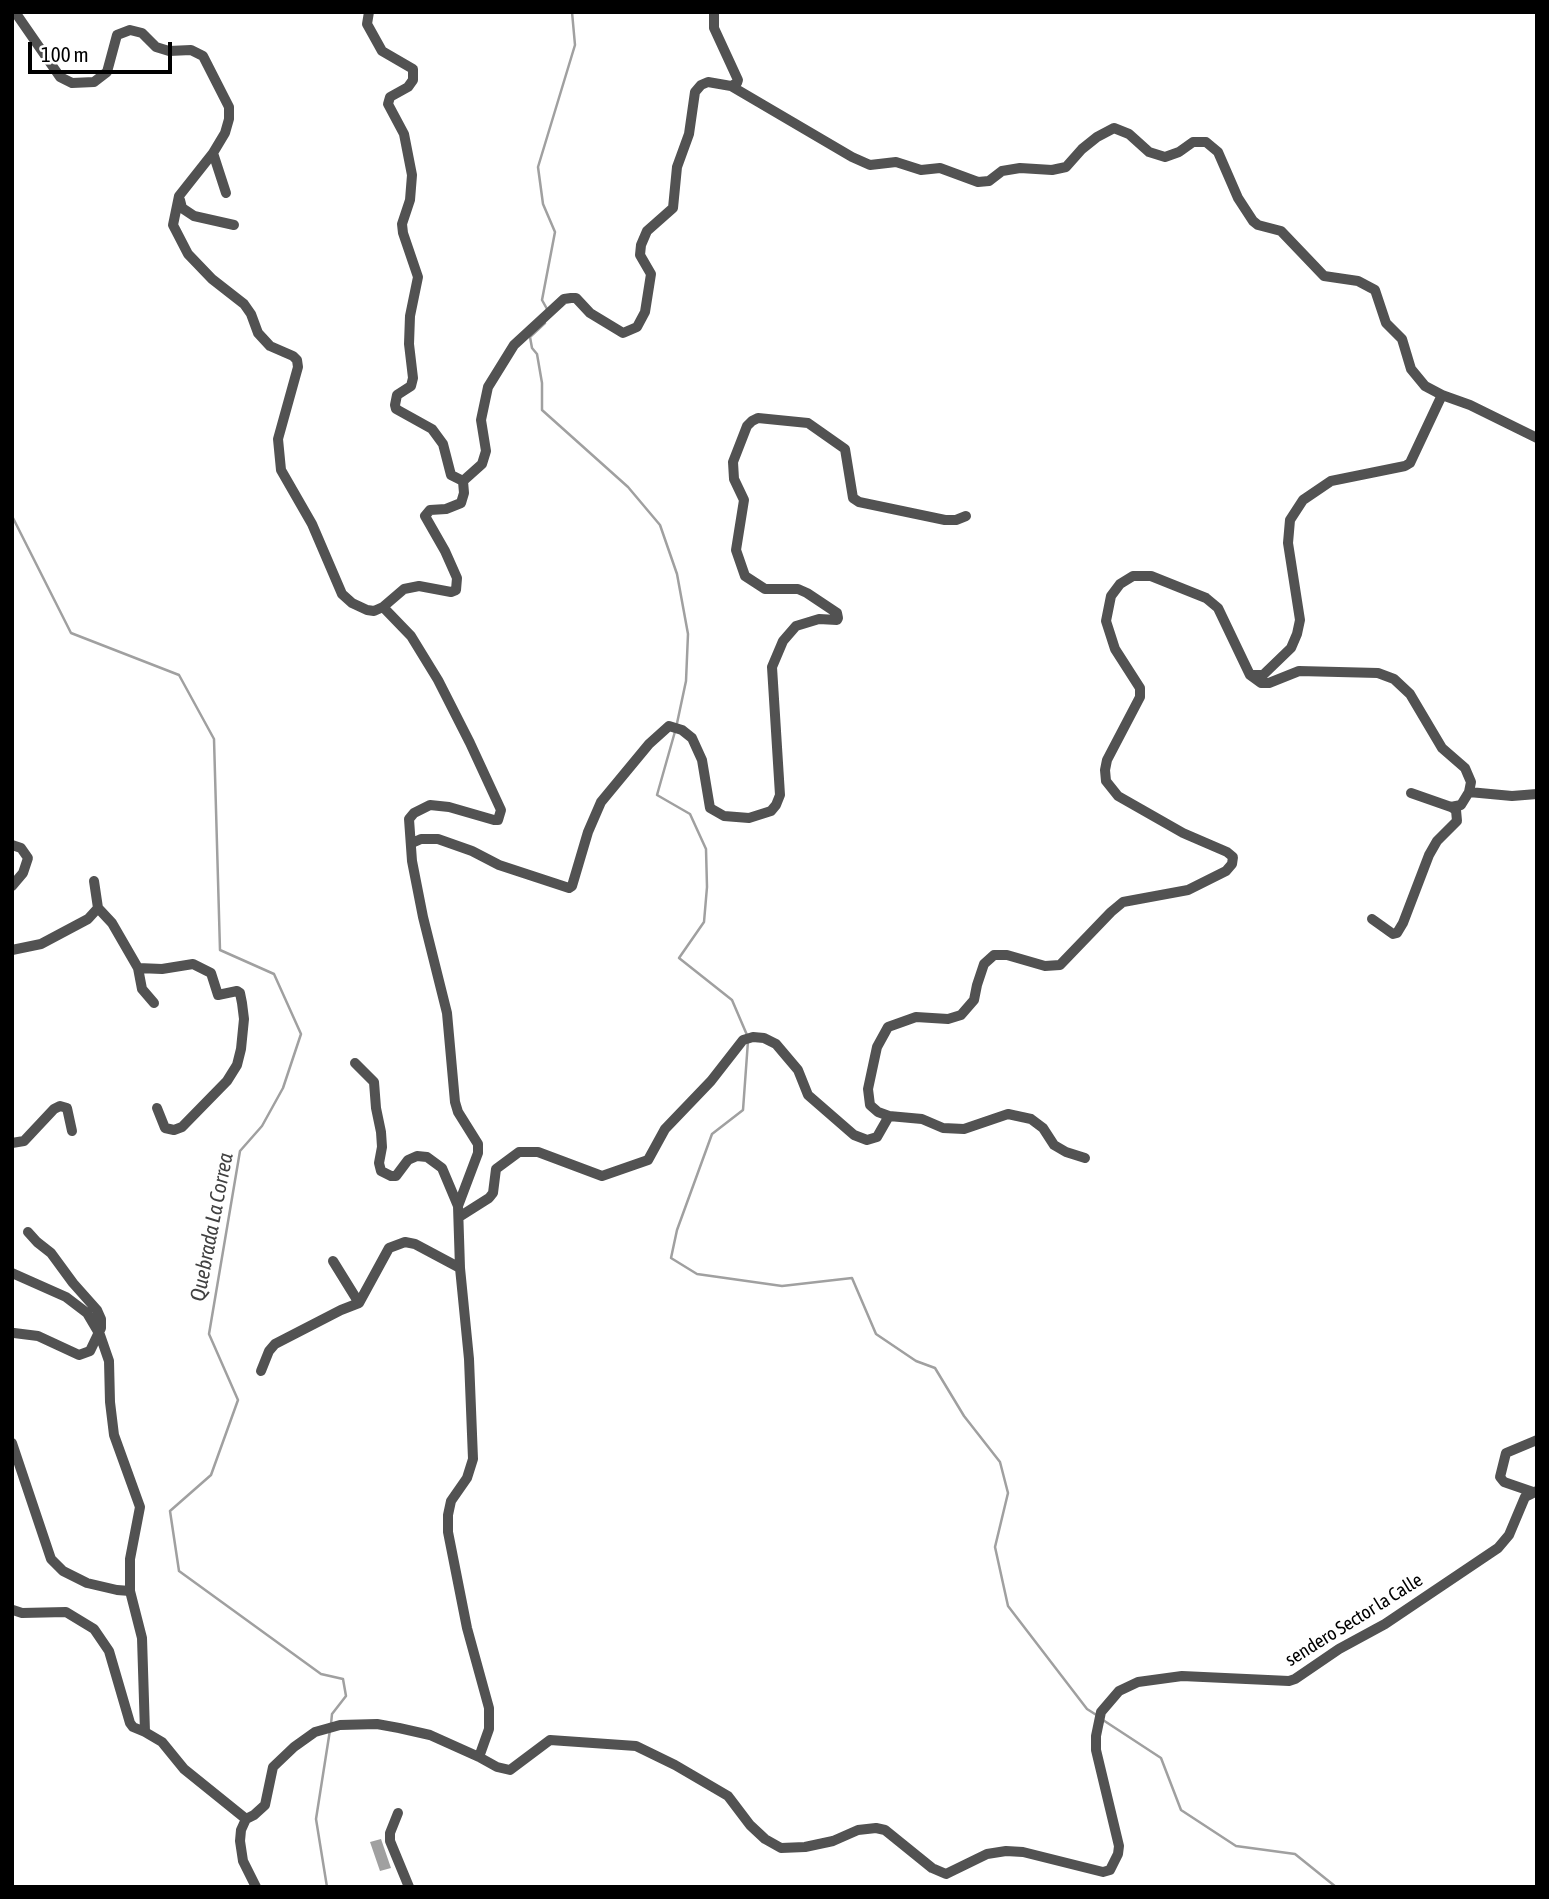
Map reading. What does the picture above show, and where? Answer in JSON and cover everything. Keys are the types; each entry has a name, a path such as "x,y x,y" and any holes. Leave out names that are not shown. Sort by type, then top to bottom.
{"street":[{"path":"15,12 60,77 72,83 94,82 107,72 117,35 130,30 142,33 156,47 169,51 191,50 203,56 229,107 229,119 225,133 213,153 179,196 173,225 188,254 244,304 258,333 270,346 297,360 278,439 281,470 312,524 342,594 352,603 374,611 404,589 419,586 451,592 456,590 457,578 425,516 430,510 446,509 461,503 463,481"},
{"path":"369,12 367,24 382,51 413,69 413,80 408,88 390,97 388,104 404,134 412,175 410,200 402,224 418,277 411,309 409,344 413,378 411,386 397,395 394,405 396,409 432,429 443,444 451,475 463,481"},
{"path":"714,12 714,28 738,80 731,86"},
{"path":"463,481 485,458 481,420 488,387 514,345 564,299 576,298 590,313 623,333 637,327 645,312 651,274 640,254 641,245 647,231 673,208 677,167 690,134 695,92 708,82 731,86 870,165 895,162 921,170 940,168 978,182 989,181 1002,171 1020,168 1052,170 1066,167 1082,149 1114,128 1129,134 1149,152 1165,157 1194,142 1206,142 1218,152 1238,198 1253,221 1281,231 1324,276 1358,281 1375,290 1386,323 1402,339 1411,369 1425,386 1537,438"},
{"path":"213,153 226,192"},
{"path":"179,196 181,208 194,216 234,225"},
{"path":"1250,675 1263,675 1291,648 1297,634 1300,620 1288,542 1290,520 1303,500 1331,481 1410,463 1442,395"},
{"path":"412,843 422,839 438,839 472,851 499,865 569,888 572,886 588,832 601,802 649,744 669,726 682,730 692,738 702,760 710,808 724,816 749,818 771,811 776,805 780,795 772,667 783,641 796,626 819,619 838,618 837,613 807,593 798,589 765,589 745,576 736,550 744,500 734,479 733,462 747,426 752,421 758,418 808,423 845,449 853,498 859,502 945,520 966,516"},
{"path":"1085,1158 1054,1145 1042,1128 1031,1119 1009,1114 964,1129 943,1128 922,1119 889,1116 878,1112 870,1105 868,1090 877,1047 888,1027 916,1017 948,1019 961,1015 974,1000 984,964 994,955 1007,955 1045,966 1060,965 1123,902 1188,890 1226,871 1232,864 1233,857 1227,852 1183,833 1118,796 1106,781 1104,770 1107,760 1140,696 1140,688 1115,649 1106,621 1111,596 1120,584 1133,576 1151,576 1206,598 1218,608 1250,675 1261,682 1269,683 1299,671 1386,674 1394,679 1410,694 1442,748 1465,768 1471,782 1469,792 1461,805 1451,807"},
{"path":"383,607 411,636 438,680 501,810 498,820 494,820 449,807 430,805 414,813 409,819 412,861 447,1013 455,1102 458,1112 478,1144 478,1153 458,1206"},
{"path":"1469,792 1512,796 1537,794"},
{"path":"1372,919 1393,934 1397,933 1429,855 1437,841 1457,821 1457,810 1412,793"},
{"path":"12,845 21,848 28,858 23,873 12,886"},
{"path":"94,881 98,908 113,923 138,968 142,989 154,1003"},
{"path":"12,950 41,944 62,934 88,919 98,908"},
{"path":"138,968 162,969 193,964 211,973 218,995 237,991 242,1003 244,1019 241,1049 237,1065 227,1081 182,1127 174,1130 165,1128 157,1108"},
{"path":"459,1217 489,1198 493,1193 496,1169 519,1152 538,1152 602,1175 648,1160 665,1129 711,1081 743,1040 753,1037 764,1038 786,1053 798,1070 808,1095 854,1135 867,1140 877,1137 889,1116"},
{"path":"256,1887 243,1861 240,1841 246,1819 265,1805 273,1767 315,1732 340,1725 377,1724 430,1735 479,1757 489,1729 489,1708 467,1628 447,1532 452,1501 467,1478 473,1459 470,1359 460,1268 458,1206 442,1168 427,1157 417,1156 408,1160 396,1176 381,1171 381,1132 374,1082 355,1063"},
{"path":"12,1143 24,1141 60,1106 67,1108 72,1131"},
{"path":"14,1333 38,1336 79,1356 90,1351 100,1335 101,1319 97,1310 51,1252 28,1231"},
{"path":"261,1371 269,1350 275,1344 359,1303 389,1248 405,1242 415,1244 460,1268"},
{"path":"333,1261 359,1303"},
{"path":"12,1273 66,1297 87,1313 100,1335 109,1361 114,1435 140,1507 130,1559 130,1591 142,1638 145,1731"},
{"path":"1535,1491 1504,1482 1500,1477 1509,1449 1537,1440"},
{"path":"12,1443 51,1559 63,1571 87,1583 130,1591"},
{"name":"sendero Sector la Calle","path":"479,1757 496,1767 510,1770 551,1740 636,1746 721,1791 750,1825 765,1839 781,1848 805,1847 833,1841 858,1830 876,1828 890,1833 932,1868 946,1874 987,1854 1006,1851 1023,1852 1103,1872 1110,1870 1119,1846 1096,1750 1096,1736 1101,1712 1119,1690 1138,1682 1182,1676 1281,1681 1295,1679 1339,1649 1385,1624 1498,1548 1509,1535 1525,1497 1535,1491"},
{"path":"12,1610 22,1613 66,1612 94,1629 109,1651 133,1727 162,1742 184,1769 246,1819"},
{"path":"398,1814 390,1833 390,1841 409,1887"}],"shaded area":[{"path":"381,1839 391,1868 380,1871 370,1842"}],"waterway":[{"path":"547,309 542,300 555,232 543,204 538,167 575,45 572,12"},
{"path":"545,323 530,337 532,348 537,354 542,383 542,410 628,487 660,525 677,574 688,634 686,681 657,795 690,814 706,849 707,887 704,922 679,958 732,1000 747,1035"},
{"name":"Quebrada La Correa","path":"12,516 71,633 179,675 214,739 220,950 274,974 301,1034 283,1088 262,1126 240,1151 209,1334 238,1400 211,1475 170,1511 179,1571 321,1674 343,1679 346,1696 332,1714 331,1724"},
{"path":"748,1041 743,1110 712,1134 677,1230 671,1258 697,1274 782,1286 852,1278 876,1334 916,1361 935,1368 964,1416 1000,1462 1008,1493 995,1547 1008,1606 1087,1709 1098,1716"},
{"path":"1103,1720 1161,1758 1181,1810 1236,1846 1295,1854 1336,1887"},
{"name":"Quebrada La Correa","path":"327,1887 316,1819 330,1730"}]}
